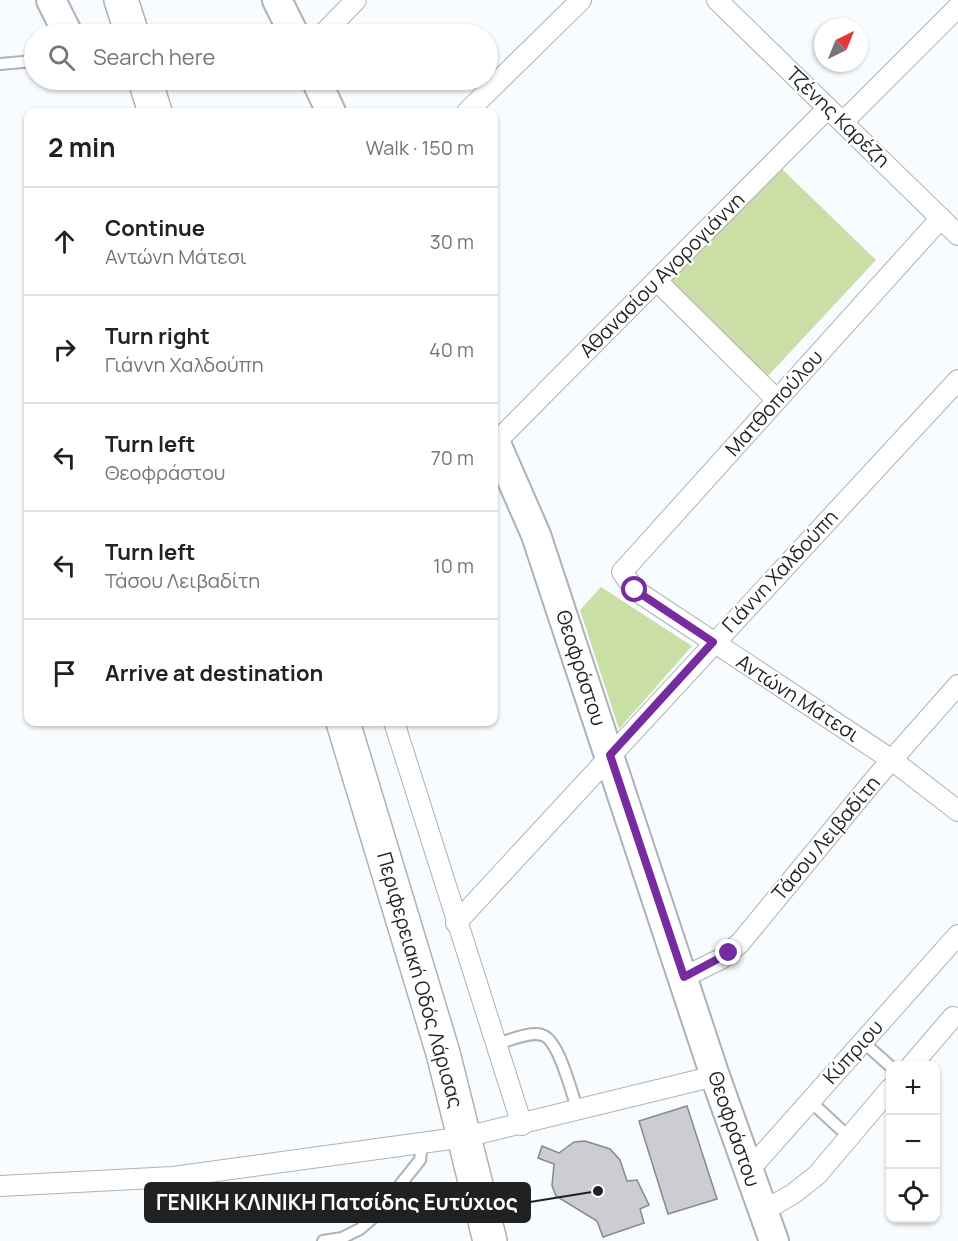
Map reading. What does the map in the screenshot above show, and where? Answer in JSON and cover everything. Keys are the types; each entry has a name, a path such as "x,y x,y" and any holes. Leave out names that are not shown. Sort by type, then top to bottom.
{"highway":[{"path":"121,0 129,24"},
{"name":"Περιφερειακή Οδός Λάρισας","path":"344,726 412,946 465,1137 490,1241"}],"street":[{"path":"51,0 63,24"},
{"path":"277,0 289,24"},
{"path":"333,24 356,0"},
{"path":"498,82 581,0"},
{"name":"Τζένης Καρέζη","path":"717,0 958,235"},
{"path":"843,122 958,7"},
{"path":"321,90 329,108"},
{"path":"471,108 489,90"},
{"name":"Αθανασίου Αγορογιάννη","path":"498,437 828,108"},
{"name":"Ματθοπούλου","path":"635,590 622,572 941,218"},
{"path":"657,281 777,400"},
{"name":"Γιάννη Χαλδούπη","path":"456,923 713,642 958,380"},
{"name":"Θεοφράστου","path":"498,450 536,535 716,1076 772,1232"},
{"name":"Αντώνη Μάτεσι","path":"635,590 892,760 958,812"},
{"name":"Τάσου Λειβαδίτη","path":"684,977 721,959 740,943 892,760 958,686"},
{"path":"395,726 522,1125"},
{"name":"Κύπριου","path":"749,1170 958,935"},
{"path":"914,1061 951,1015"},
{"path":"0,1186 173,1177 465,1137 522,1125 716,1076"},
{"path":"772,1232 806,1185 886,1095"}],"lane":[{"path":"0,64 24,62"},
{"path":"496,1044 533,1034 544,1035 554,1044 578,1111"},
{"path":"863,1042 886,1062"},
{"path":"810,1101 849,1137"},
{"path":"323,1241 342,1238 375,1216 420,1160 422,1143"}],"green space":[{"path":"782,169 876,260 767,377 670,281"},
{"path":"601,587 692,646 619,729 580,610"}],"building":[{"path":"687,1106 717,1199 668,1214 639,1121"},
{"path":"585,1141 610,1149 620,1160 627,1181 637,1180 649,1205 640,1209 644,1223 603,1237 597,1221 556,1196 552,1186 554,1164 538,1158 542,1146 559,1153 574,1142"}],"place":[{"name":"ΓΕΝΙΚΗ ΚΛΙΝΙΚΗ Πατσίδης Ευτύχιος","path":"598,1191"}],"route":[{"path":"635,590 713,642 610,755 684,977 729,953"}]}
